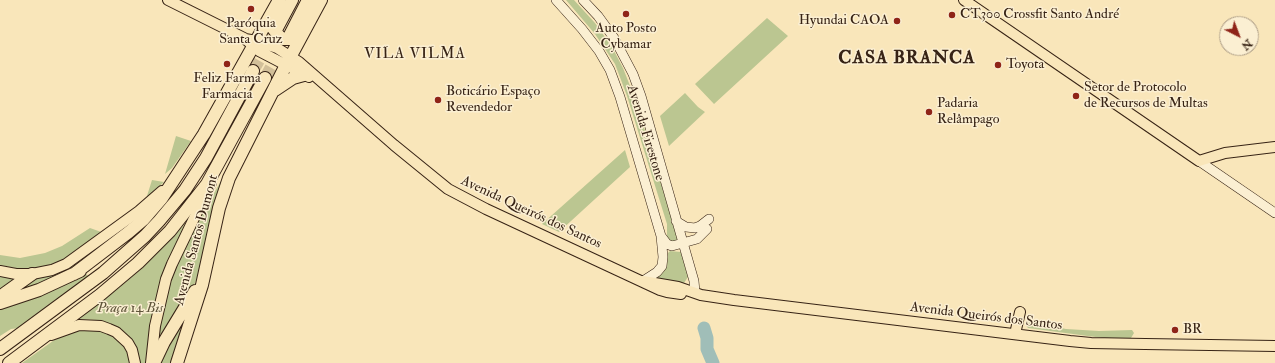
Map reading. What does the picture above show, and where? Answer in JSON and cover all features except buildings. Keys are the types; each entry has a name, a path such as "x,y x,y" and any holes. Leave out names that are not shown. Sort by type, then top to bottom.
{"highway":[{"path":"74,274 143,220 162,198 204,134 238,75 252,42 279,0"},
{"path":"277,28 292,0"},
{"path":"290,35 308,0"},
{"name":"Avenida Santos Dumont","path":"177,363 202,285 219,208 229,178 288,61 321,0"},
{"path":"270,16 272,27 283,39 293,39 302,34"},
{"path":"238,75 246,69 252,68 260,71 268,77 271,82 272,92 293,78 304,75"},
{"name":"Avenida Santos Dumont","path":"0,349 103,273 131,249 159,221 196,173 254,72"},
{"name":"Avenida Santos Dumont","path":"9,363 100,295 154,248 170,231 196,200 218,166 266,78"},
{"path":"0,302 39,290 131,249"},
{"path":"154,363 167,336 194,294 206,264"},
{"path":"0,302 4,294 32,274"}],"main road":[{"name":"Avenida Queirós dos Santos","path":"168,0 252,42 277,48 288,61 304,75 322,82"},
{"name":"Avenida Firestone","path":"556,0 591,40 610,70 620,97 661,236 663,257 662,266 658,272 643,281"},
{"name":"Avenida Firestone","path":"583,0 614,38 633,74 641,96 694,281 695,292"},
{"path":"964,0 1275,213"},
{"name":"Avenida Queirós dos Santos","path":"288,61 317,76 412,160 448,189 486,209 643,281 678,287 712,297 1091,343 1275,346"},
{"path":"1199,161 1225,153 1275,147"},
{"path":"151,363 155,326 166,279 218,166"},
{"path":"0,271 16,274 32,274 52,270 66,264 139,211 178,174"},
{"path":"676,221 686,227 695,228 700,226 709,218"},
{"path":"661,236 667,244 671,246 697,239 707,229"},
{"path":"1015,334 1020,312"},
{"path":"45,337 79,325 101,326 116,332 122,337 132,350 135,363"}],"green space":[{"path":"566,0 574,0 595,23 612,47 623,68 636,101 678,239 678,241 673,244 667,238 667,224 627,96 615,64 595,34"},
{"path":"767,18 788,36 714,104 695,84"},
{"path":"685,93 705,112 669,146 660,116"},
{"path":"176,136 191,141 172,168 165,174"},
{"path":"625,150 630,167 559,232 542,224"},
{"name":"Praça 14 Bis","path":"233,160 196,281 187,300 162,334 160,334 159,332 167,285 191,233"},
{"path":"152,180 164,182 146,199"},
{"name":"Praça 14 Bis","path":"192,216 150,332 146,363 140,363 137,351 130,338 121,330 95,320 79,319 140,270"},
{"path":"90,228 104,233 75,254 55,264 32,269 20,269 0,265 0,255 20,258 45,253 62,246"},
{"name":"Praça 14 Bis","path":"107,242 89,257 66,271 37,285 0,296 0,274 71,266 83,260"},
{"path":"670,251 681,252 688,277 684,283 656,279 667,266 668,253"},
{"name":"Praça 14 Bis","path":"86,274 88,276 19,328 11,329 0,336 0,309 56,288"},
{"name":"Praça 14 Bis","path":"193,298 172,363 157,363"},
{"path":"1028,321 1066,329 1099,331 1132,330 1134,333 1131,338 1103,338 1028,328 1025,324"},
{"name":"Praça 14 Bis","path":"93,328 122,341 130,354 131,363 22,363 69,331"}],"waterway":[{"path":"704,328 707,338 707,349 713,363"}],"tunnel":[{"path":"253,71 277,28"},
{"path":"265,78 281,49"}],"place":[{"name":"Paróquia Santa Cruz","path":"251,9"},
{"name":"Auto Posto Cybamar","path":"626,14"},
{"name":"CT300 Crossfit Santo André","path":"952,15"},
{"name":"Hyundai CAOA","path":"897,21"},
{"name":"Feliz Farma Farmacia","path":"227,64"},
{"name":"Toyota","path":"998,65"},
{"name":"Setor de Protocolo de Recursos de Multas","path":"1076,96"},
{"name":"Boticário Espaço Revendedor","path":"438,100"},
{"name":"Padaria Relâmpago","path":"929,112"},
{"name":"BR","path":"1175,330"}],"district":[{"name":"VILA VILMA","path":"415,55"},
{"name":"CASA BRANCA","path":"907,59"}]}
